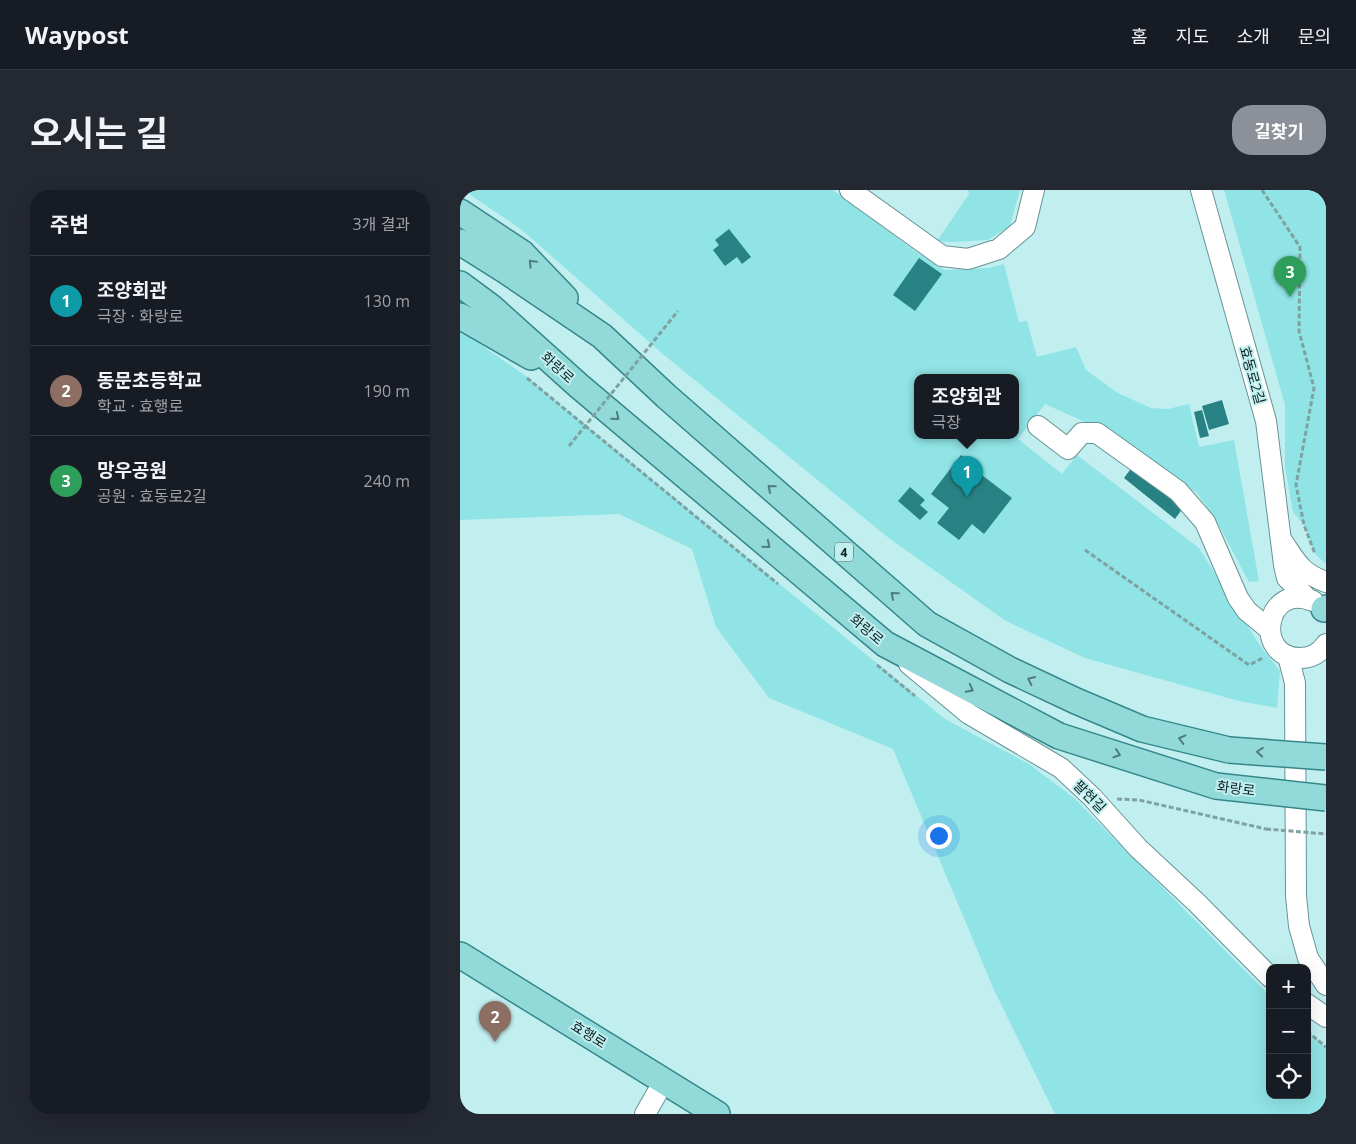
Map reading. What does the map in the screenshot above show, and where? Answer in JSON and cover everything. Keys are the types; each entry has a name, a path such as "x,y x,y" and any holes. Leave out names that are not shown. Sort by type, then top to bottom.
{"main road":[{"path":"460,212 522,253 602,336"},
{"name":"4","path":"460,242 602,336 666,396 926,624 1010,670 1142,729 1230,750 1326,756"},
{"name":"화랑로","path":"460,284 491,307 579,386 885,644 1059,736 1216,786 1326,798"},
{"path":"460,316 579,386"},
{"name":"효행로","path":"460,955 717,1114"}],"street":[{"path":"850,190 942,256 968,259 999,249 1025,227 1034,190"},
{"name":"효동로2길","path":"1202,190 1266,421 1284,565"},
{"path":"1038,426 1068,449 1082,433 1097,432 1178,491 1205,522 1238,598 1247,611 1270,629"},
{"path":"1281,540 1303,571 1314,578 1326,582"},
{"path":"1283,603 1281,590 1284,565"},
{"path":"1284,565 1287,578 1321,607"},
{"path":"1320,649 1306,658 1297,658 1284,653 1274,644 1270,629 1273,614 1283,603 1290,599 1321,607"},
{"name":"팔현길","path":"885,644 969,714 1061,768 1092,797 1138,848 1197,903 1266,973"},
{"path":"1320,649 1298,669 1295,683 1294,860 1299,926 1308,958 1326,985"},
{"path":"1284,653 1295,683"},
{"path":"1311,1007 1326,1017"},
{"path":"645,1114 664,1081"}],"path":[{"path":"1262,190 1300,247 1299,331 1314,388 1296,485 1304,525 1315,554 1320,559"},
{"path":"569,446 678,311"},
{"path":"1085,550 1249,665 1284,653"},
{"path":"1092,797 1139,800 1266,829 1326,834"},
{"path":"1311,1034 1326,1047"}],"shaded area":[{"path":"463,190 833,190 916,252 945,270 989,268 1004,264 1019,322 1027,321 1037,357 1076,347 1086,370 1116,392 1151,408 1168,409 1189,404 1199,447 1234,440 1259,581 1249,582 1216,520 1197,493 1140,452 1098,428 1045,404 1019,438 1019,374 914,374 914,439 1018,439 1062,474 1077,455 1199,548 1259,644 1280,671 1277,708 1239,701 1085,658 1006,621 890,539 664,355 522,230"},
{"path":"968,190 1020,190 1010,226 988,240 937,241 969,194"},
{"path":"1224,190 1326,190 1326,564 1315,554 1304,525 1293,512 1285,467 1285,405"},
{"path":"460,330 523,374 945,719 1029,764 1074,798 1266,992 1266,1099 1311,1099 1311,1034 1326,1047 1326,1114 1055,1114 994,990 893,749 769,698 716,627 692,549 619,514 460,520"}],"building":[{"path":"729,229 751,257 742,264 737,257 725,266 713,250 719,245 715,240"},
{"path":"919,258 942,274 915,311 893,295"},
{"path":"1222,400 1229,424 1209,430 1202,406"},
{"path":"1202,410 1209,436 1200,438 1194,412"},
{"path":"961,455 976,466 974,469 1012,498 984,534 972,524 959,540 937,523 949,508 931,494"},
{"path":"1132,467 1183,508 1175,519 1124,478"},
{"path":"910,487 925,500 920,505 928,512 920,520 898,501"}],"place":[{"name":"망우공원","path":"1290,297"},
{"name":"조양회관","path":"967,497"},
{"name":"동문초등학교","path":"495,1042"}]}
